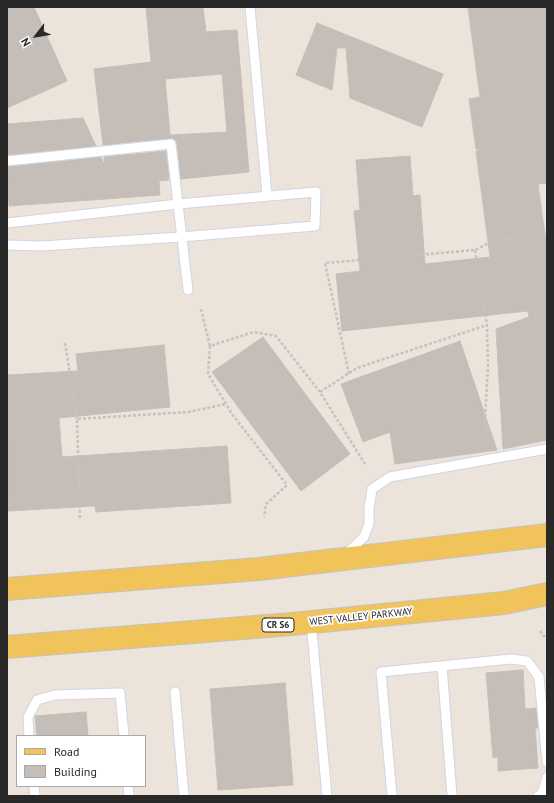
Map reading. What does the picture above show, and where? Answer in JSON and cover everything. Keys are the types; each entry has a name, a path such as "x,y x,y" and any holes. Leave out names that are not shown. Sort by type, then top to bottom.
{"main road":[{"path":"7,589 259,569 547,534"},
{"name":"WEST VALLEY PARKWAY","path":"7,647 311,622 504,603 547,594"}],"lane":[{"path":"250,7 267,195"},
{"path":"7,161 172,144 188,290"},
{"path":"7,223 267,195 316,192 315,226 181,237 41,246 7,245"},
{"path":"340,559 364,537 370,524 369,509 372,489 390,478 547,448"},
{"path":"311,622 327,796"},
{"path":"392,796 381,672 511,658 527,661 539,677 547,762"},
{"path":"442,666 452,796"},
{"path":"175,692 184,796"},
{"path":"29,735 28,717 37,700 55,695 120,693 124,735"},
{"path":"538,796 542,794 547,777"}],"path":[{"path":"349,374 325,263 475,250 495,240 547,235"},
{"path":"475,250 487,325 488,367 484,419 490,458"},
{"path":"201,309 210,346 208,374 226,404 287,485 266,504 264,517"},
{"path":"320,392 357,368 487,325"},
{"path":"210,346 254,332 276,336 320,392 364,464"},
{"path":"65,343 77,419 80,518"},
{"path":"77,419 188,412 226,404"},
{"path":"540,631 547,640"}],"building":[{"path":"7,7 34,7 67,81 7,108"},
{"path":"146,7 203,7 206,32 237,30 249,172 181,179 177,143 173,138 103,145 94,69 151,62","holes":["222,74 227,132 170,135 165,79"]},
{"path":"468,7 547,7 547,183 538,184 547,250 547,440 503,449 496,329 529,317 528,311 342,331 336,274 360,271 354,211 360,210 356,160 410,156 413,196 420,195 425,264 490,257 476,151 481,151 476,149 469,99 480,97"},
{"path":"317,23 443,74 422,127 350,98 346,48 337,48 332,90 296,75"},
{"path":"83,118 96,146 7,155 7,124"},
{"path":"166,151 169,180 159,181 160,195 9,206 7,167 101,157 105,166 104,157"},
{"path":"263,337 350,454 301,491 212,372"},
{"path":"460,341 497,450 395,464 390,432 363,442 341,384"},
{"path":"164,345 170,407 59,418 62,457 227,446 231,503 96,512 95,506 8,511 7,375 78,371 76,354"},
{"path":"523,670 525,709 536,708 538,728 535,728 538,768 498,771 498,757 493,758 486,673"},
{"path":"285,683 293,785 218,790 210,689"},
{"path":"86,712 88,735 37,735 35,716"}]}
